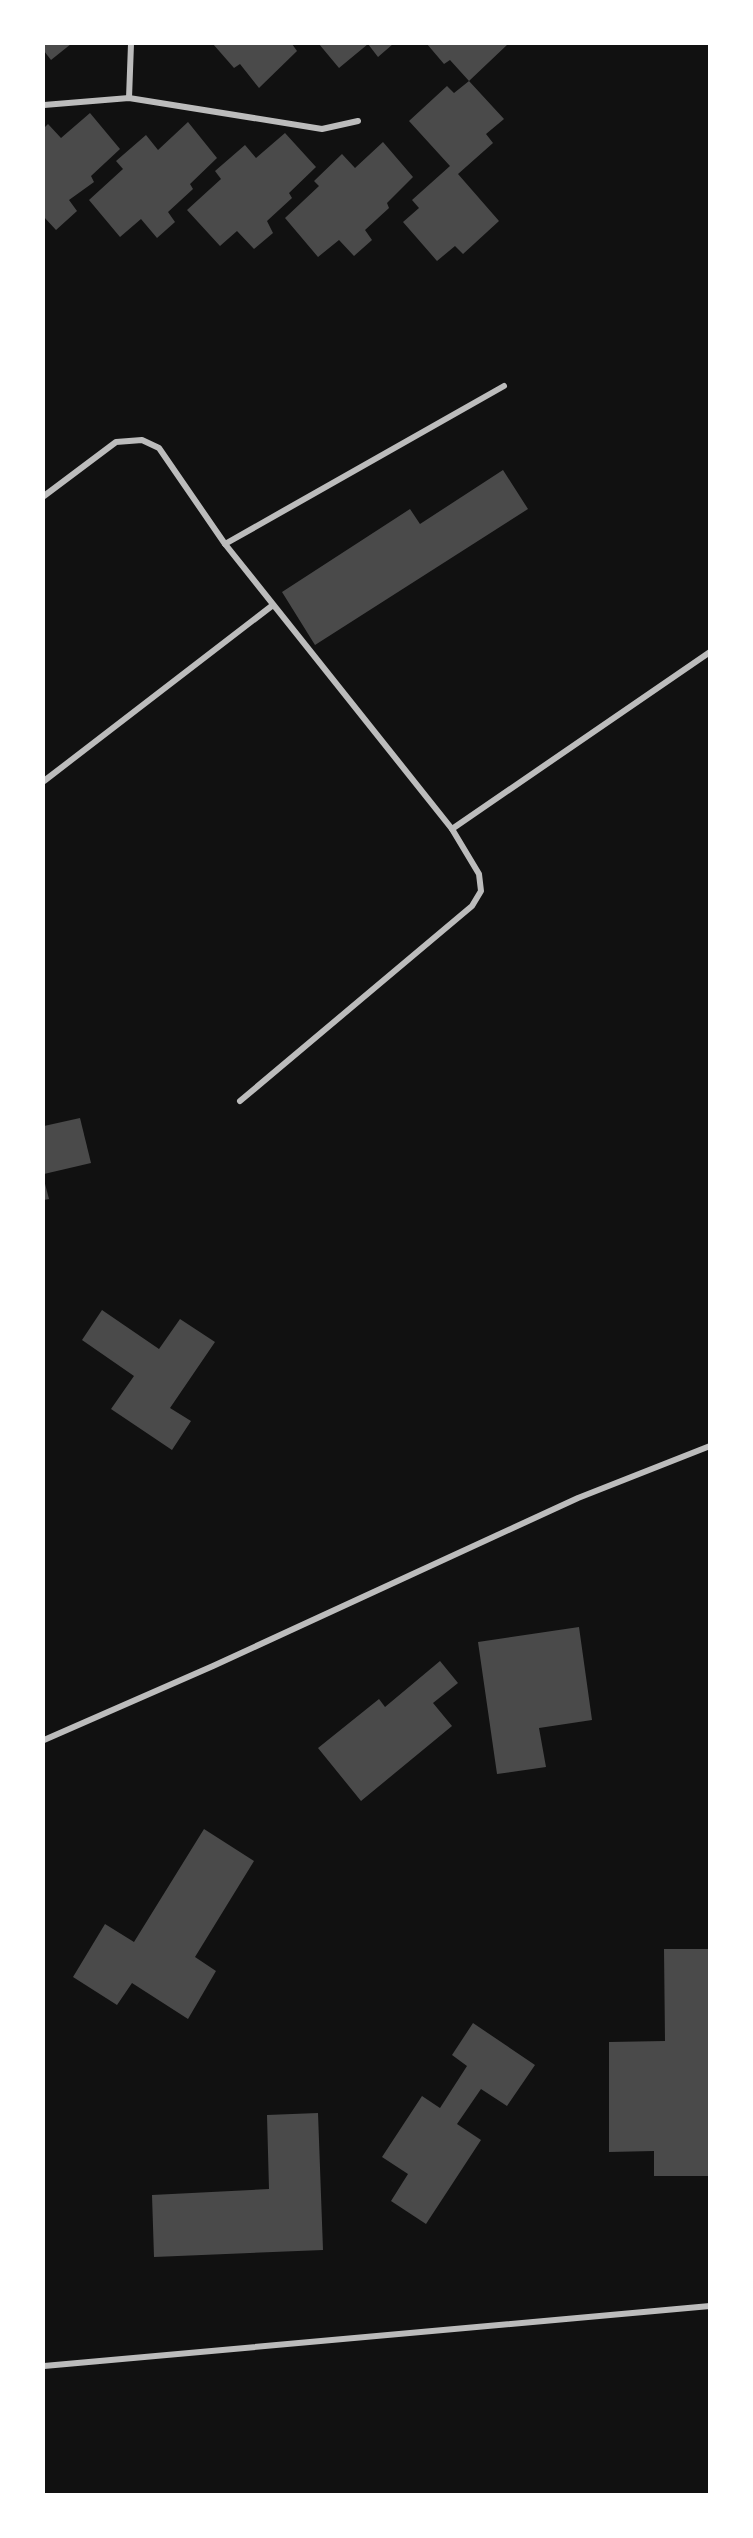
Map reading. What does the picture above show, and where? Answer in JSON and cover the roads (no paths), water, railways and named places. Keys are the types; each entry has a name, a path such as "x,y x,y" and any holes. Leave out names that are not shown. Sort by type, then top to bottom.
{"street":[{"path":"129,98 131,44"},
{"path":"44,105 129,98 322,129 358,121"},
{"path":"225,544 504,386"},
{"path":"44,496 116,442 142,440 159,448 225,544 452,829 479,874 481,891 472,906 240,1101"},
{"path":"44,781 273,605"},
{"path":"452,829 710,652"},
{"path":"44,1740 213,1666 568,1503 710,1446"},
{"path":"44,2366 710,2306"}]}
